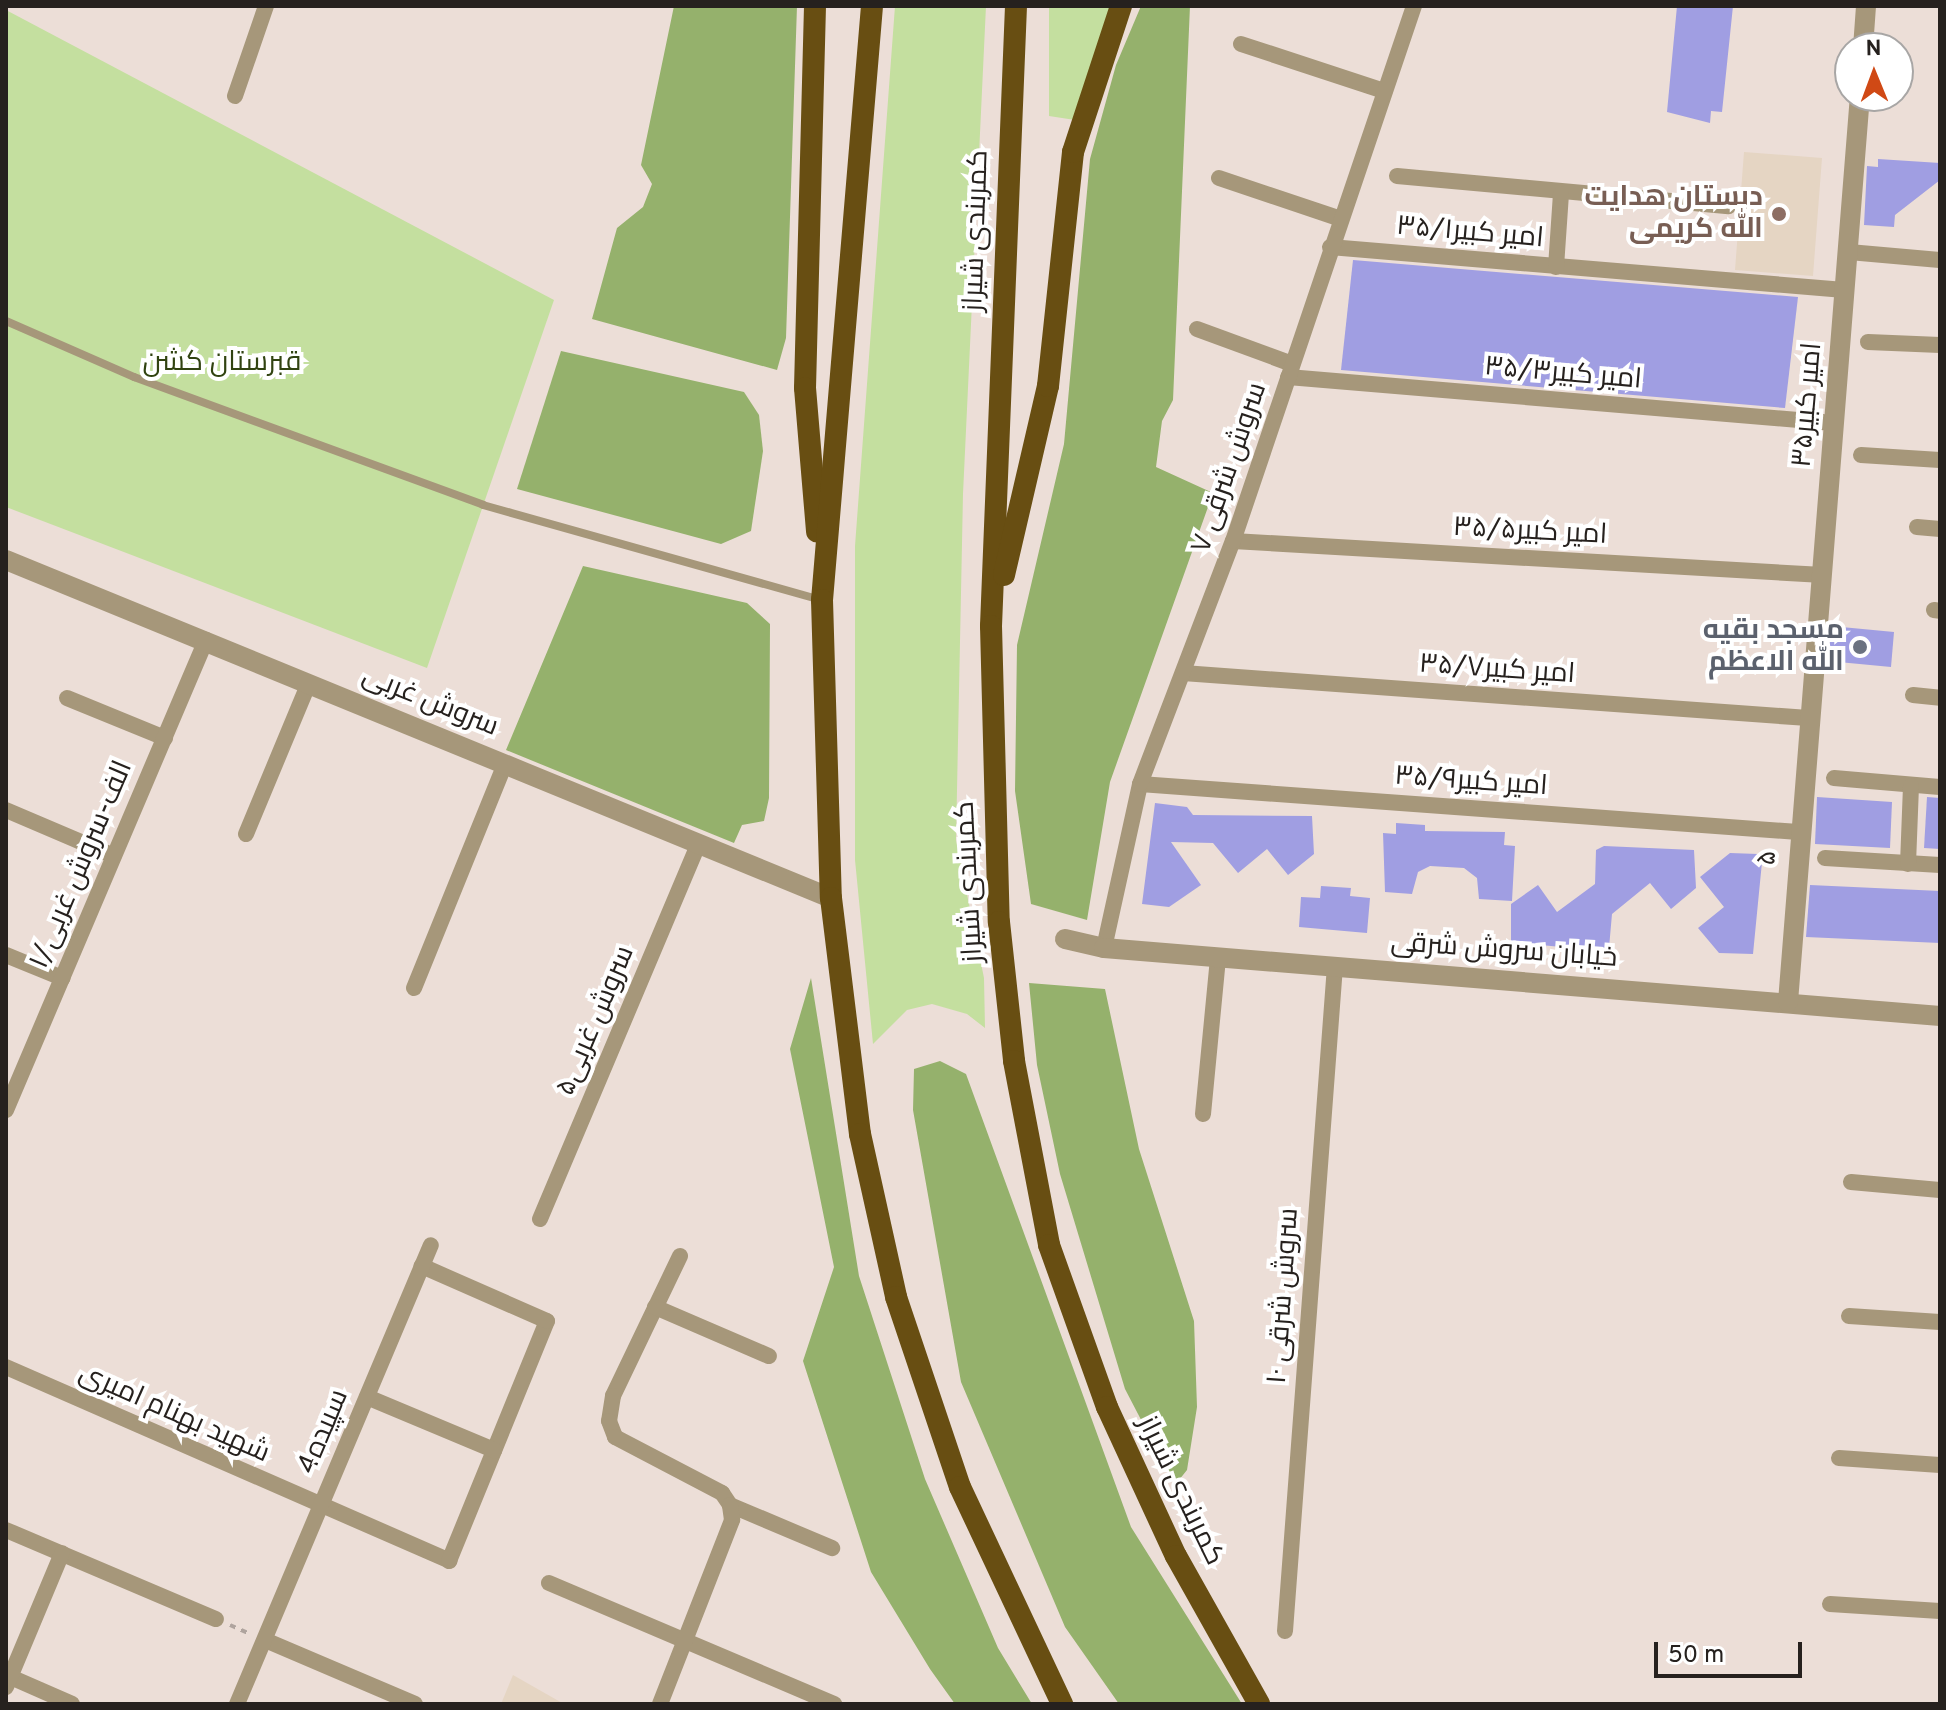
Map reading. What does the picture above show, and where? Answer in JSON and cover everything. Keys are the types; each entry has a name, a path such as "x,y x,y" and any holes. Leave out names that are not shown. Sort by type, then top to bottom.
{"highway":[{"path":"815,6 805,388 822,600 831,898 860,1134 896,1297 960,1487 1062,1704"},
{"path":"822,600 872,6"},
{"name":"کمربندی شیراز","path":"1016,6 991,626 999,922 1014,1061 1049,1245 1107,1407 1176,1556 1259,1702"},
{"path":"991,626 1048,386 1073,152 1121,6"}],"street":[{"path":"235,96 266,6"},
{"name":"سروش شرقی ۷","path":"1104,948 1140,784 1233,541 1338,218 1414,6"},
{"path":"1864,32 1866,6"},
{"path":"1241,44 1384,91"},
{"name":"امیر کبیر۳۵","path":"1808,718 1823,575 1859,112"},
{"path":"1397,176 1561,194 1729,206"},
{"path":"1219,178 1338,218"},
{"path":"1556,267 1561,194"},
{"name":"امیر کبیر۳۵/۱","path":"1330,247 1844,290"},
{"path":"1849,252 1940,260"},
{"name":"امیر کبیر۳۵/۳","path":"1197,329 1290,370 1833,423"},
{"path":"1868,342 1940,345"},
{"path":"1861,455 1940,460"},
{"path":"1917,527 1940,529"},
{"name":"امیر کبیر۳۵/۵","path":"1233,541 1823,575"},
{"name":"سروش غربی","path":"6,560 831,898"},
{"name":"۱/الف-سروش غربی","path":"7,1103 206,640"},
{"name":"امیر کبیر۳۵/۷","path":"1183,673 1808,718"},
{"path":"246,834 309,683"},
{"path":"1913,695 1940,698"},
{"path":"67,698 165,738"},
{"name":"۵","path":"1788,1002 1808,718"},
{"path":"414,988 505,764"},
{"path":"1834,778 1940,787"},
{"name":"امیر کبیر۳۵/۹","path":"1140,784 1798,832"},
{"path":"1908,864 1911,786"},
{"path":"6,810 114,856"},
{"name":"سروش غربی۵","path":"540,1219 699,843"},
{"path":"1825,858 1940,865"},
{"name":"خیابان سروش شرقی","path":"1065,939 1104,948 1940,1016"},
{"path":"6,955 62,978"},
{"path":"1203,1114 1218,957"},
{"name":"سروش شرقی ۱۰","path":"1285,1631 1335,966"},
{"path":"1851,1182 1940,1190"},
{"name":"4سپیده","path":"237,1704 431,1245"},
{"path":"660,1704 732,1520 730,1505 722,1493 615,1437 609,1421 613,1396 680,1256"},
{"path":"367,1397 494,1450 547,1321 422,1266"},
{"path":"655,1307 769,1356"},
{"path":"1849,1316 1940,1322"},
{"name":"شهید بهنام امیری","path":"6,1367 320,1508 449,1561 494,1450"},
{"path":"1839,1458 1940,1465"},
{"path":"730,1505 832,1548"},
{"path":"6,1530 216,1619"},
{"path":"62,1553 7,1680 72,1704"},
{"path":"549,1583 834,1704"},
{"path":"1830,1604 1940,1611"},
{"path":"265,1640 415,1704"}],"lane":[{"path":"6,321 134,377 483,505 822,600"}],"path":[{"path":"216,1619 265,1640"}],"shaded area":[{"name":"دبستان هدایت الله کریمی","path":"1744,152 1822,158 1813,276 1735,270"},
{"path":"513,1675 564,1704 501,1704"}],"green space":[{"path":"674,6 797,6 786,338 777,370 592,319 617,228 643,207 652,184 641,165"},
{"path":"895,6 986,6 963,494 956,840 984,978 985,1028 967,1014 932,1004 907,1010 873,1044 855,860 855,546"},
{"path":"1049,6 1118,6 1075,120 1049,116"},
{"path":"1141,6 1190,6 1173,400 1162,421 1156,467 1213,493 1110,782 1087,920 1031,904 1015,791 1017,645 1064,444 1090,159 1116,65"},
{"name":"قبرستان کشن","path":"6,10 554,300 427,668 6,507"},
{"path":"561,351 744,392 759,415 763,451 751,531 721,544 517,489"},
{"path":"583,566 747,603 770,624 769,798 764,821 742,825 734,843 506,750"},
{"path":"811,978 859,1276 925,1479 998,1648 1032,1704 955,1704 930,1669 871,1572 803,1361 834,1267 790,1049"},
{"path":"1029,983 1105,989 1139,1149 1194,1321 1197,1407 1187,1470 1175,1485 1125,1389 1060,1174 1037,1065"},
{"path":"940,1061 966,1074 1131,1527 1242,1704 1119,1704 1065,1627 961,1382 913,1110 914,1069"}],"building":[{"path":"1677,6 1733,6 1722,112 1711,111 1710,123 1667,112"},
{"path":"1878,159 1940,163 1940,180 1895,215 1894,227 1864,225 1867,166 1878,167"},
{"path":"1353,260 1798,297 1785,408 1341,370"},
{"name":"مسجد بقیه الله الاعظم","path":"1831,626 1894,632 1891,667 1828,661"},
{"path":"1817,797 1892,802 1890,848 1815,844"},
{"path":"1927,797 1940,798 1940,849 1924,848"},
{"path":"1155,803 1187,807 1193,815 1312,816 1314,854 1288,875 1267,849 1238,873 1213,843 1171,842 1201,885 1169,907 1142,904"},
{"path":"1396,823 1425,825 1425,831 1505,832 1504,845 1515,846 1512,901 1479,899 1477,878 1464,868 1430,866 1418,872 1412,894 1385,892 1383,833 1396,834"},
{"path":"1604,846 1694,850 1696,888 1671,909 1650,883 1612,914 1609,948 1600,951 1511,942 1511,904 1538,885 1557,912 1595,884 1596,850"},
{"path":"1730,853 1758,854 1762,862 1753,954 1719,953 1698,928 1724,907 1700,877"},
{"path":"1810,885 1940,891 1940,943 1806,937"},
{"path":"1321,886 1351,888 1350,896 1370,898 1367,933 1299,927 1301,897 1320,898"}],"place":[{"name":"دبستان هدایت الله کریمی","path":"1779,214"},
{"name":"مسجد بقیه الله الاعظم","path":"1860,647"}]}
